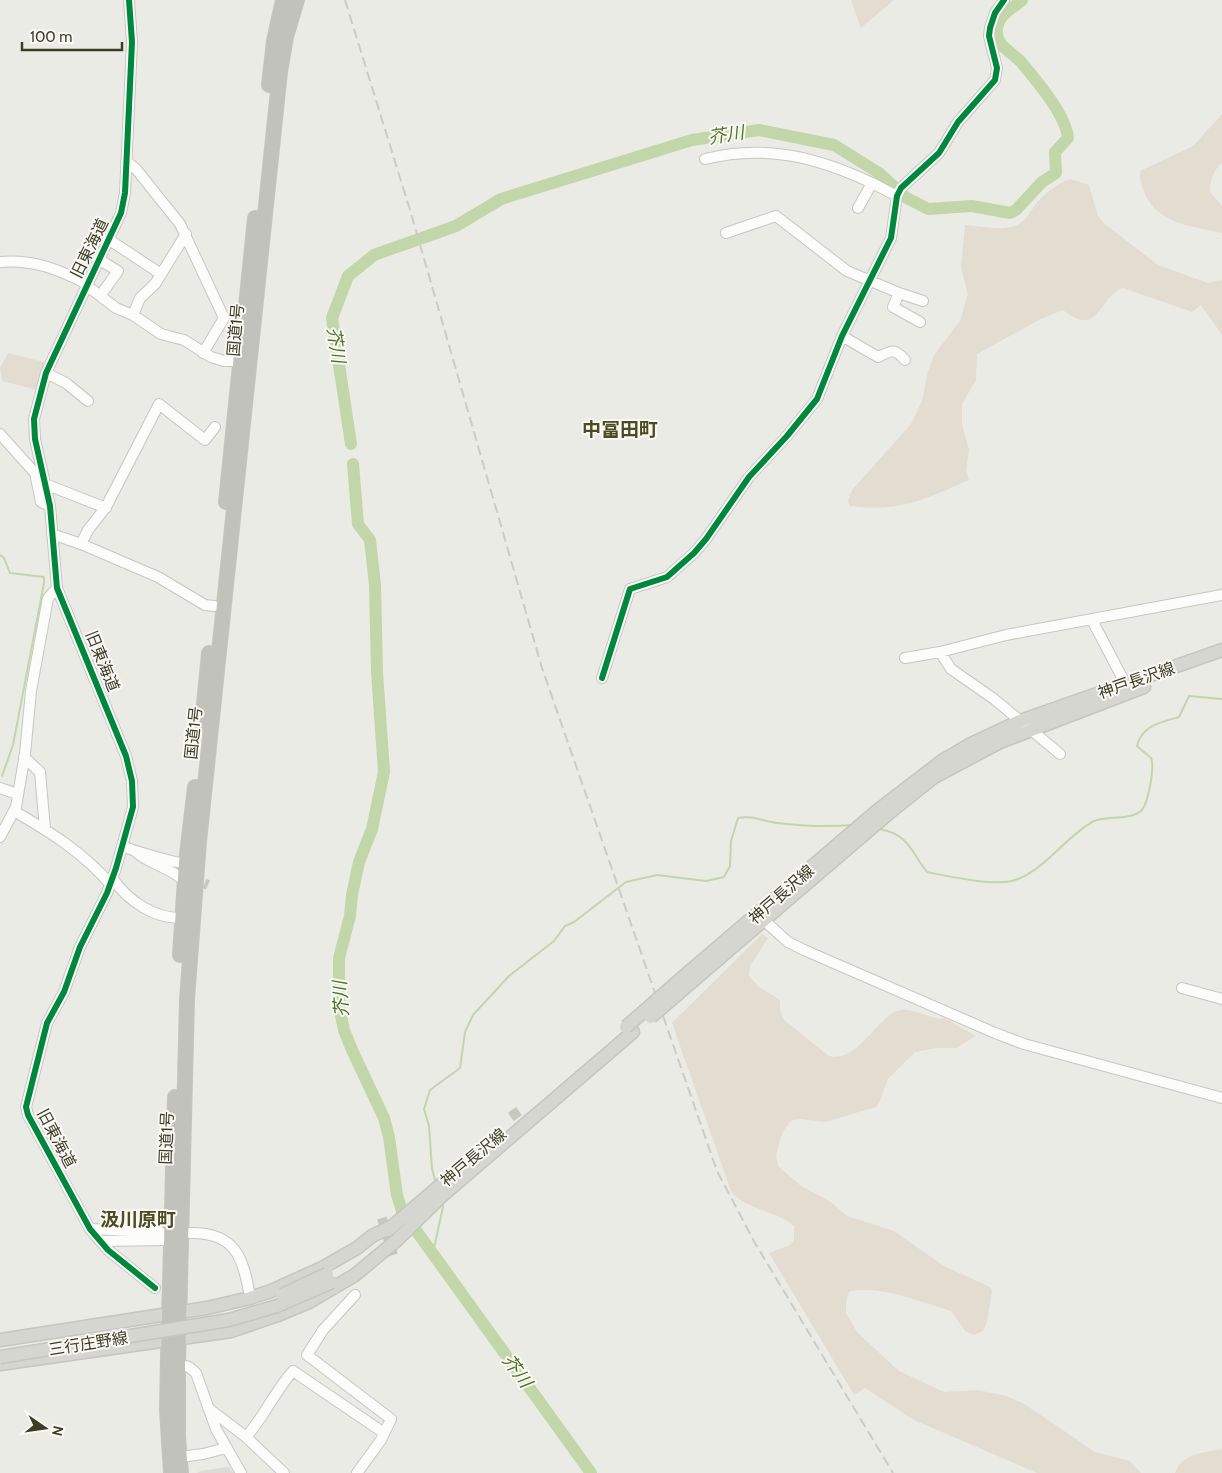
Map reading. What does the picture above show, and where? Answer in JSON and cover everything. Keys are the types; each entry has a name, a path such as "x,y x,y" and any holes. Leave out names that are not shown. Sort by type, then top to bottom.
{"highway":[{"name":"国道1号","path":"181,1473 178,1364 165,1236 182,918 186,863 272,58 283,0"},
{"name":"国道1号","path":"171,1473 167,1410 174,1325 187,999 199,842 279,81 286,37 296,0"}],"main road":[{"name":"神戸長沢線","path":"174,1325 207,1308 329,1278 350,1270 942,761 971,744 1020,721 1222,650"},
{"name":"神戸長沢線","path":"908,791 977,753 1031,729 1222,659"},
{"name":"神戸長沢線","path":"174,1325 252,1314 303,1296 329,1278"},
{"name":"神戸長沢線","path":"174,1325 230,1330 278,1315 329,1278"},
{"name":"三行庄野線","path":"0,1340 174,1325"},
{"name":"三行庄野線","path":"0,1348 174,1325"},
{"name":"三行庄野線","path":"0,1357 174,1325"},
{"name":"三行庄野線","path":"0,1364 174,1325"}],"street":[{"name":"旧東海道","path":"129,0 132,42 125,193 121,213 86,284 46,374 34,420 35,439 50,506 57,588 129,766 132,781 133,807 112,882 80,947 64,992 47,1023 26,1107 28,1115 90,1228 108,1250 155,1288"},
{"path":"602,678 630,589 667,577 706,539 749,477 813,404 842,336 891,238 899,193 939,153 958,122 995,80 996,68 989,36 995,13 1004,0"},
{"path":"705,159 728,153 780,154 835,166 899,193"},
{"path":"126,161 136,169 160,196 186,234 224,318 203,352"},
{"path":"858,208 872,183"},
{"path":"726,233 776,216 847,271 922,301"},
{"path":"133,315 140,298 161,274 186,234"},
{"path":"108,238 161,274"},
{"path":"98,259 118,271 100,296"},
{"path":"0,262 26,261 52,268 86,284 116,308 133,315 161,334 184,340 203,352 224,361 239,362"},
{"path":"899,293 893,307 920,322"},
{"path":"842,336 878,356 892,350 897,350 905,360"},
{"path":"46,374 66,383 88,401"},
{"path":"81,544 88,530 106,508 159,404 205,440 215,427"},
{"path":"0,434 35,472 41,502 50,506"},
{"path":"45,484 106,508"},
{"path":"52,534 81,544 158,578 206,605 214,606"},
{"path":"0,837 14,811 24,757 31,691 48,598 57,588"},
{"path":"905,658 940,652 992,637 1222,595"},
{"path":"1092,620 1126,685"},
{"path":"940,652 951,670 987,694 1060,754"},
{"path":"24,757 40,772 46,829"},
{"path":"0,788 17,794"},
{"path":"14,811 46,829 80,854 135,902 163,915 182,918"},
{"path":"122,846 156,855 176,864 186,863"},
{"path":"134,850 166,865"},
{"path":"134,850 144,860 177,875 185,882"},
{"path":"760,918 788,942 804,950 1013,1040 1222,1098"},
{"path":"1182,988 1222,999"},
{"path":"90,1228 165,1236"},
{"path":"190,1233 215,1237 228,1243 238,1253 246,1271 250,1298"},
{"path":"100,1241 165,1236"},
{"path":"355,1295 323,1330 307,1355 391,1419 384,1433 357,1473"},
{"path":"178,1364 189,1366 196,1373 208,1408 226,1448 241,1473"},
{"path":"246,1437 255,1427 281,1384 293,1371 384,1433"},
{"path":"208,1408 246,1437 284,1473"},
{"path":"180,1457 226,1448"}],"shaded area":[{"path":"851,0 894,0 861,28"},
{"path":"1222,114 1222,163 1216,169 1213,176 1210,192 1222,206 1222,233 1178,223 1159,212 1145,194 1141,183 1140,171 1193,146"},
{"path":"1071,179 1089,185 1098,216 1105,224 1158,265 1208,283 1222,280 1222,335 1201,305 1192,312 1123,288 1114,293 1097,314 1091,318 1084,320 1075,318 1063,310 1041,319 977,354 976,380 962,404 962,424 969,450 966,470 969,480 925,499 898,506 850,506 848,501 852,490 911,424 922,401 928,371 934,355 960,321 968,294 961,267 965,225 1007,228 1019,224 1046,193"},
{"path":"8,353 48,363 37,390 2,381 0,368"},
{"path":"762,934 768,938 750,966 749,976 759,987 780,1000 780,1010 784,1020 829,1056 840,1056 850,1052 884,1019 901,1010 915,1011 939,1019 944,1018 976,1036 956,1048 936,1048 915,1052 888,1079 876,1107 825,1122 800,1119 790,1121 784,1130 776,1155 778,1166 801,1186 831,1202 847,1216 894,1231 944,1266 990,1287 992,1291 987,1322 983,1331 974,1335 965,1331 951,1311 886,1292 860,1290 849,1292 846,1302 846,1313 857,1332 899,1371 944,1392 977,1390 1003,1395 1023,1403 1095,1452 1130,1461 1141,1473 1037,1473 914,1420 865,1388 854,1395 769,1253 790,1245 794,1241 794,1226 779,1217 743,1202 731,1191 672,1023"},
{"path":"1222,1449 1222,1473 1175,1473 1178,1466 1188,1458 1201,1453"},
{"path":"228,1467 234,1473 197,1473 200,1471"}],"waterway":[{"name":"芥川","path":"351,444 332,318 348,276 374,255 456,226 501,199 692,140 759,130 834,145 879,173 905,197 928,209 972,206 1010,213 1016,210 1042,182 1056,173 1055,152 1068,138 1062,119 1049,98 1021,62 1004,48 998,40 997,29 1000,20 1006,12 1022,0"},
{"name":"芥川","path":"353,464 358,524 370,540 375,585 377,672 384,772 372,829 359,862 350,916 339,958 339,1006 344,1030 384,1118 389,1137 397,1195 402,1211 591,1473"},
{"path":"0,555 4,558 10,573 44,577 13,745 2,776"},
{"path":"879,829 889,831 903,840 927,872 984,882 1015,880 1036,869 1074,835 1094,821 1132,816 1142,810 1149,793 1152,769 1151,758 1137,746 1143,733 1154,726 1179,717 1189,696 1222,699"},
{"path":"436,1183 432,1169 429,1126 424,1109 430,1090 460,1068 465,1032 473,1015 509,976 554,941 565,926 574,922 626,882 657,875 706,881 724,877 730,866 731,841 738,818 753,818 777,823 805,825 852,825"},
{"path":"429,1251 434,1248 443,1207 442,1202"}],"tunnel":[{"path":"191,877 208,885"},
{"path":"512,1110 529,1134"},
{"path":"382,1218 393,1255"}],"railway":[{"path":"345,0 410,210 542,668 717,1171 755,1243 893,1473"}],"cycle path":[{"path":"129,0 132,42 125,193 121,213 46,373 34,419 35,439 50,506 57,588 126,756 132,781 133,807 107,893 80,947 64,992 47,1023 26,1107 28,1115 90,1229 108,1250 155,1288"},
{"path":"602,678 630,589 667,577 694,553 706,539 749,477 787,436 817,399 842,336 891,238 897,196 901,188 939,153 958,122 995,80 997,68 989,36 995,13 1004,0"}],"district":[{"name":"中冨田町","path":"620,429"},
{"name":"汲川原町","path":"138,1219"}]}
